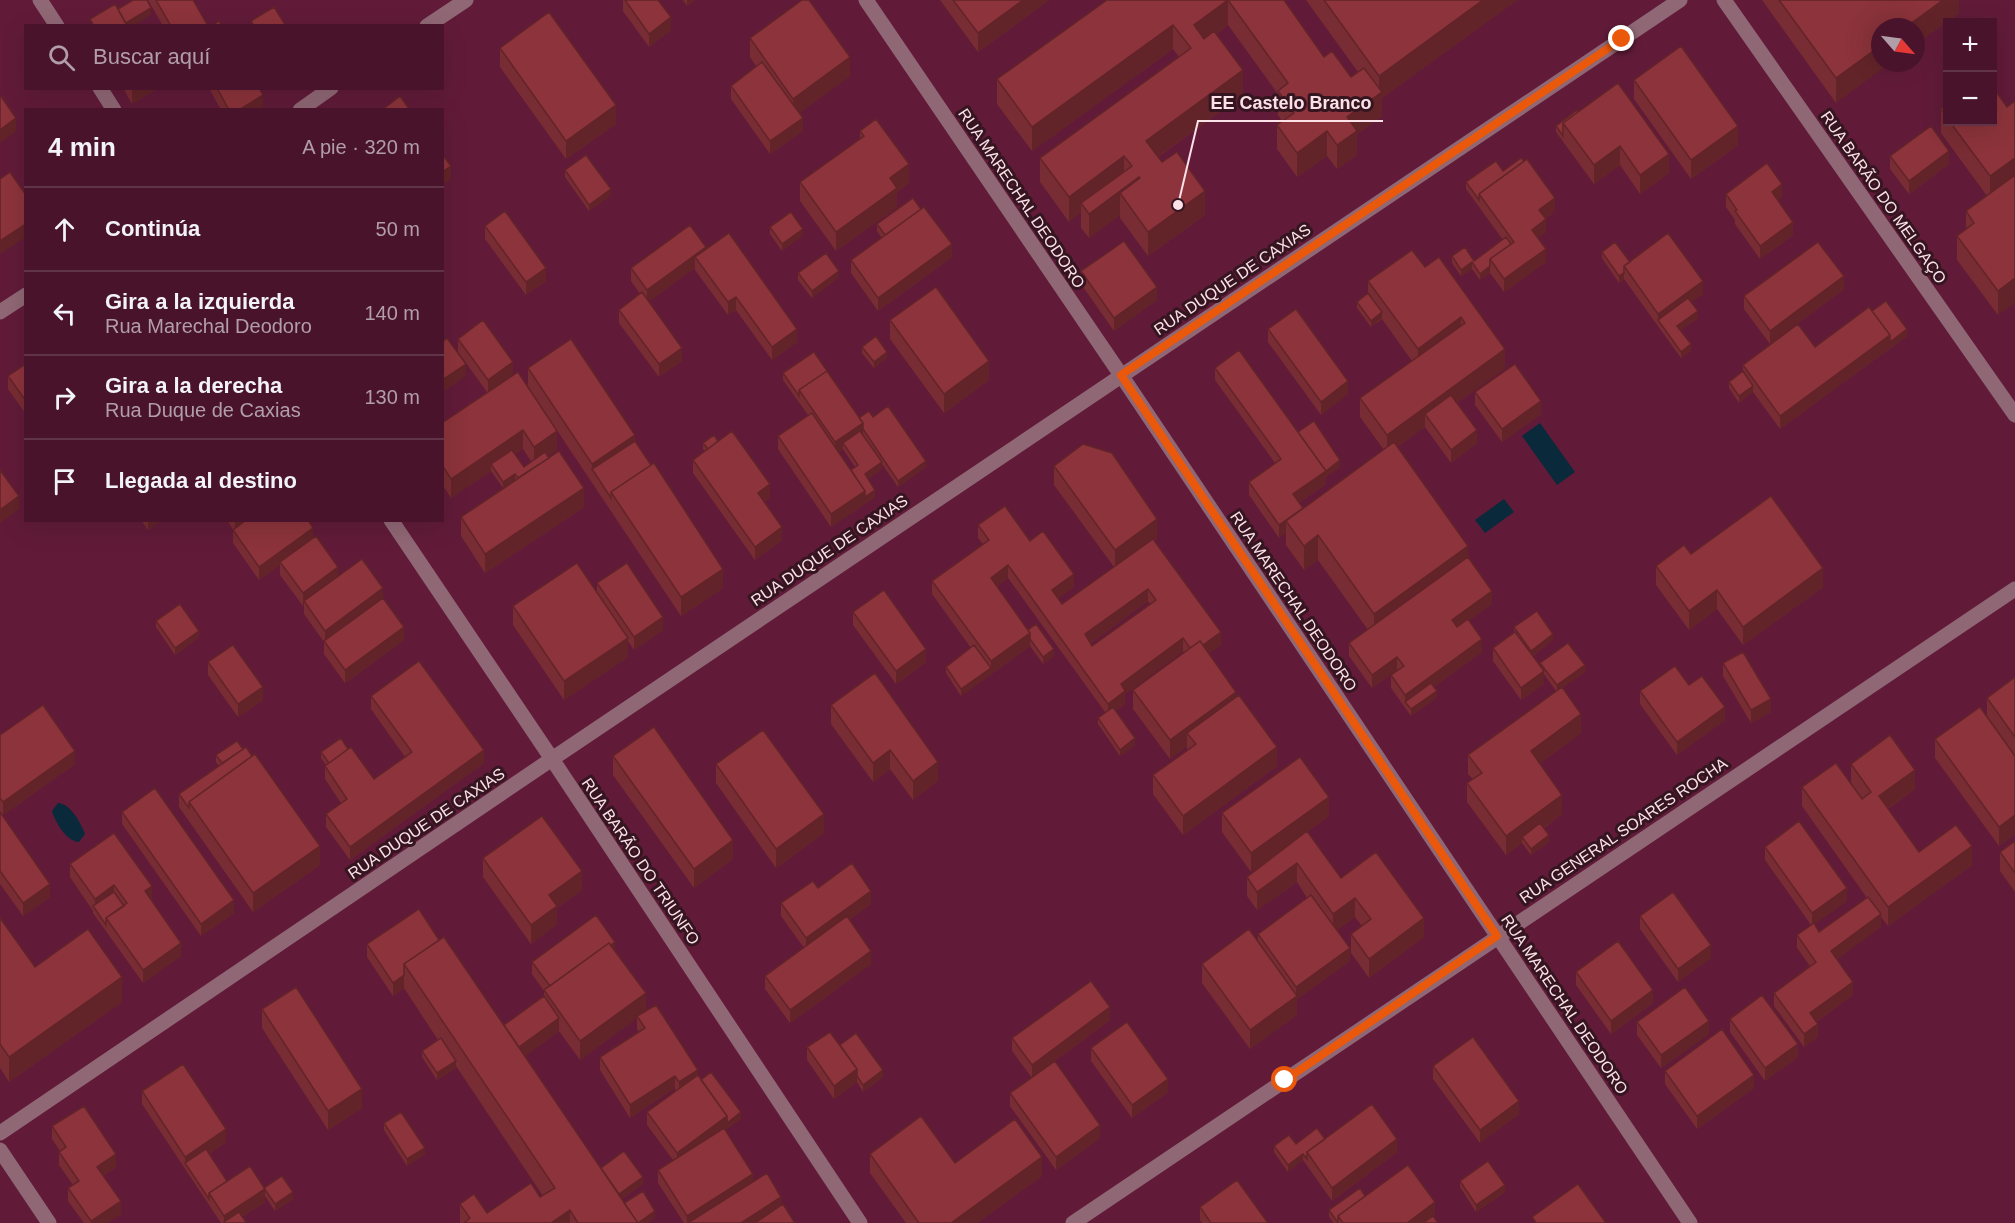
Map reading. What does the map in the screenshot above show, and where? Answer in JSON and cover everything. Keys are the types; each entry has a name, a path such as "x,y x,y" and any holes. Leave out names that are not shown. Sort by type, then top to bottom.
{"street":[{"path":"40,0 56,24"},
{"path":"431,24 466,0"},
{"name":"RUA MARECHAL DEODORO","path":"866,0 1121,375 1690,1223"},
{"name":"RUA DUQUE DE CAXIAS","path":"0,1133 1680,0"},
{"name":"RUA BARÃO DO MELGAÇO","path":"1724,0 2015,415"},
{"path":"101,90 113,108"},
{"path":"303,108 329,90"},
{"path":"0,312 24,296"},
{"name":"RUA BARÃO DO TRIUNFO","path":"392,522 860,1223"},
{"name":"RUA GENERAL SOARES ROCHA","path":"1073,1223 2015,589"},
{"path":"0,1150 49,1223"}],"water":[{"path":"1540,423 1575,472 1557,485 1522,436"},
{"path":"1504,499 1514,512 1485,533 1475,520"},
{"path":"58,803 67,806 81,825 85,834 79,842 70,839 56,820 52,811"}],"building":[{"path":"133,0 147,0 151,8 126,23 118,9"},
{"path":"156,0 193,0 207,24 170,24"},
{"path":"625,0 658,0 671,17 649,34"},
{"path":"802,0 809,0 850,57 793,99 750,38"},
{"path":"953,0 1023,0 978,33"},
{"path":"1107,0 1228,0 1194,25 1204,39 1214,31 1243,70 1146,141 1162,162 1177,152 1205,191 1148,232 1120,193 1139,177 1089,214 1081,203 1132,166 1124,156 1069,197 1040,158 1191,48 1173,25 1032,127 997,79"},
{"path":"1228,0 1284,0 1324,57 1332,51 1351,77 1364,68 1382,92 1347,117 1357,131 1337,145 1327,131 1297,153 1277,125 1294,113 1278,91 1288,83"},
{"path":"1324,0 1483,0 1379,76"},
{"path":"1779,0 1943,0 1918,18 1871,18 1871,53 1836,78"},
{"path":"115,4 126,24 93,24 90,19"},
{"path":"274,7 285,24 253,24 251,21"},
{"path":"549,12 616,105 566,141 500,48"},
{"path":"1681,46 1738,126 1691,160 1634,80"},
{"path":"762,62 803,118 770,141 731,86"},
{"path":"1618,83 1669,154 1640,175 1620,146 1594,165 1563,123"},
{"path":"218,90 260,90 263,95 242,108 228,108"},
{"path":"1997,93 2007,107 2015,101 2015,158 1990,176 1953,126 1997,126"},
{"path":"0,95 16,118 0,130"},
{"path":"400,96 409,108 385,108"},
{"path":"1577,110 1578,112 1563,123 1563,136 1556,126"},
{"path":"876,119 909,164 890,178 897,188 836,232 800,182 864,136 860,131"},
{"path":"1931,126 1949,151 1909,181 1890,156"},
{"path":"586,155 611,189 589,205 565,170"},
{"path":"444,157 451,166 444,171"},
{"path":"1521,158 1524,161 1479,194 1479,200 1466,182 1496,161 1503,171"},
{"path":"1527,159 1555,198 1539,210 1546,219 1532,230 1546,249 1504,279 1490,259 1514,242 1479,194"},
{"path":"1767,163 1782,184 1772,192 1793,222 1760,246 1726,194"},
{"path":"10,172 24,192 24,225 0,241 0,179"},
{"path":"2015,175 2015,278 1998,291 1957,236 1974,223 1966,211"},
{"path":"913,198 921,209 885,235 877,224"},
{"path":"924,207 952,244 878,298 851,260"},
{"path":"505,211 546,268 526,282 485,226"},
{"path":"791,212 803,229 782,244 770,227"},
{"path":"690,225 706,247 647,290 631,268"},
{"path":"729,233 797,329 772,347 736,297 728,302 695,257"},
{"path":"1668,233 1703,281 1658,314 1624,266"},
{"path":"1506,237 1511,244 1490,259 1490,266 1480,274 1472,262 1461,270 1452,256 1465,247 1474,261"},
{"path":"1124,241 1157,287 1114,318 1081,271"},
{"path":"1615,242 1630,262 1624,266 1624,273 1619,276 1602,252"},
{"path":"1818,242 1844,276 1770,331 1744,296"},
{"path":"1412,250 1425,267 1439,257 1505,349 1387,435 1360,398 1465,323 1461,317 1418,349 1368,281"},
{"path":"826,253 839,271 812,291 798,273"},
{"path":"936,287 989,361 944,394 890,320"},
{"path":"642,292 682,348 659,364 619,310"},
{"path":"1368,293 1382,312 1371,321 1357,302"},
{"path":"1688,298 1698,311 1677,326 1691,344 1681,352 1658,320"},
{"path":"1886,301 1907,329 1890,342 1890,335 1872,311"},
{"path":"1869,307 1890,335 1780,416 1743,365 1798,324 1815,347"},
{"path":"1296,309 1348,381 1321,402 1268,329"},
{"path":"483,320 513,362 488,380 458,339"},
{"path":"876,336 887,352 874,362 862,347"},
{"path":"447,338 466,364 444,379 444,340"},
{"path":"571,339 635,435 592,464 528,368"},
{"path":"1239,350 1326,471 1293,494 1303,508 1279,525 1249,482 1281,459 1215,368"},
{"path":"814,352 830,375 827,371 799,390 799,396 783,373"},
{"path":"1515,364 1541,401 1502,429 1475,392"},
{"path":"24,365 24,398 8,376"},
{"path":"827,371 863,423 835,442 799,390"},
{"path":"1743,371 1753,386 1739,396 1729,382"},
{"path":"518,372 557,431 534,447 523,430 451,479 444,468 444,422"},
{"path":"1451,395 1477,430 1451,450 1425,414"},
{"path":"888,406 926,461 898,481 863,429 863,423 859,418 869,411 873,417"},
{"path":"812,413 865,491 831,514 778,436"},
{"path":"1314,421 1340,460 1326,471 1298,432"},
{"path":"732,431 770,484 758,493 782,527 755,547 693,460"},
{"path":"860,431 882,462 865,474 875,490 865,497 865,491 851,470 858,465 843,443"},
{"path":"714,435 718,441 708,449 703,443"},
{"path":"635,441 651,465 611,492 611,498 592,469"},
{"path":"1394,442 1468,546 1374,614 1318,535 1304,546 1286,521"},
{"path":"1083,444 1112,453 1157,519 1115,550 1054,466"},
{"path":"512,450 524,467 545,452 549,458 518,478 515,474 503,482 491,464"},
{"path":"559,451 584,488 485,554 461,517"},
{"path":"654,463 723,569 681,597 611,492"},
{"path":"0,470 19,496 0,510"},
{"path":"1771,496 1823,568 1743,627 1717,590 1689,611 1656,566 1684,545 1691,554"},
{"path":"1005,506 1030,541 1043,531 1074,574 1052,590 1062,604 1153,539 1221,632 1203,645 1200,641 1190,648 1183,638 1121,684 1125,691 1108,704 1008,565 991,578 1030,633 991,661 932,581 989,540 978,525","holes":["1148,589 1156,600 1092,646 1085,634"]},
{"path":"243,522 309,522 313,528 259,567 233,530"},
{"path":"316,536 338,567 303,593 280,562"},
{"path":"1468,557 1492,591 1452,620 1457,627 1468,619 1482,639 1405,695 1391,675 1404,666 1397,657 1372,675 1349,643"},
{"path":"362,559 383,588 325,631 304,601"},
{"path":"577,563 628,638 564,681 513,606"},
{"path":"627,563 663,617 634,637 597,583"},
{"path":"884,590 926,649 896,671 853,612"},
{"path":"383,598 404,627 345,670 324,641"},
{"path":"180,604 199,631 175,648 156,621"},
{"path":"1537,611 1553,634 1531,651 1514,627"},
{"path":"1036,624 1054,649 1043,657 1030,639 1028,630"},
{"path":"1515,632 1544,671 1521,688 1493,648"},
{"path":"1200,641 1236,692 1170,740 1133,690"},
{"path":"1568,643 1585,665 1557,685 1540,663"},
{"path":"233,645 263,687 238,704 208,662"},
{"path":"974,645 991,668 961,689 946,667"},
{"path":"1743,652 1771,699 1751,710 1723,663"},
{"path":"419,661 484,750 350,847 326,814 347,799 325,766 351,747 374,779 412,752 371,696"},
{"path":"1675,666 1689,685 1702,676 1725,707 1677,742 1640,691"},
{"path":"875,673 938,762 913,781 890,750 873,763 831,705"},
{"path":"2015,677 2015,737 1987,698"},
{"path":"1431,683 1437,691 1411,709 1405,702"},
{"path":"1562,687 1581,714 1531,751 1562,795 1506,836 1467,783 1482,773 1468,755"},
{"path":"1239,695 1277,747 1183,816 1153,775 1196,744 1187,733"},
{"path":"43,705 75,751 3,802 0,798 0,735"},
{"path":"1113,707 1135,738 1120,750 1098,718"},
{"path":"1980,707 2015,756 2015,815 1999,827 1935,739"},
{"path":"654,727 733,840 694,869 613,756"},
{"path":"763,730 824,814 776,849 716,764"},
{"path":"1890,735 1915,770 1879,796 1919,852 1956,825 1972,846 1888,907 1802,787 1836,763 1862,799 1871,792 1851,764"},
{"path":"341,738 348,749 329,763 321,752"},
{"path":"237,741 243,749 222,763 216,755"},
{"path":"246,747 252,756 189,802 189,808 179,794"},
{"path":"255,754 320,846 253,893 189,802"},
{"path":"1300,757 1329,797 1251,853 1222,813"},
{"path":"155,788 234,900 201,924 122,812"},
{"path":"0,812 50,884 23,903 0,871"},
{"path":"542,816 582,871 549,895 557,906 531,925 483,858"},
{"path":"1799,821 1847,888 1812,913 1765,847"},
{"path":"1540,823 1549,835 1531,849 1522,837"},
{"path":"1307,831 1341,878 1376,852 1424,918 1369,959 1351,934 1371,919 1355,898 1333,914 1297,863 1257,892 1247,877"},
{"path":"114,833 152,886 145,891 181,943 143,970 106,918 127,903 114,885 95,899 70,864"},
{"path":"2015,841 2015,873 2000,852"},
{"path":"852,863 871,891 806,938 781,903 813,881 818,888"},
{"path":"114,892 124,906 106,918 106,925 93,906"},
{"path":"1673,892 1711,945 1678,969 1640,916"},
{"path":"1311,895 1350,948 1296,987 1258,934"},
{"path":"1868,897 1881,914 1831,951 1853,982 1810,1013 1818,1024 1804,1034 1774,993 1816,962 1797,935 1814,923 1819,932"},
{"path":"419,909 439,940 404,964 404,975 393,983 367,944"},
{"path":"596,915 615,942 611,945 609,943 550,986 532,962"},
{"path":"847,916 871,951 790,1010 765,976"},
{"path":"0,918 35,967 88,929 122,977 9,1057 0,1044"},
{"path":"1249,929 1297,996 1250,1030 1202,964"},
{"path":"444,937 638,1223 578,1223 570,1210 551,1223 464,1223 470,1218 460,1204 474,1194 487,1213 531,1183 540,1197 555,1188 404,964"},
{"path":"1618,941 1653,990 1611,1021 1576,972"},
{"path":"609,943 646,993 580,1041 544,990"},
{"path":"1091,981 1110,1007 1032,1065 1012,1038"},
{"path":"296,987 362,1089 328,1111 262,1009"},
{"path":"1685,987 1709,1021 1661,1055 1637,1022"},
{"path":"1762,995 1798,1044 1765,1068 1730,1019"},
{"path":"544,996 559,1018 519,1047 504,1025"},
{"path":"656,1005 698,1070 679,1082 675,1076 630,1105 600,1057 645,1028 637,1016"},
{"path":"1127,1022 1168,1079 1132,1105 1091,1048"},
{"path":"1722,1029 1754,1075 1697,1116 1665,1071"},
{"path":"830,1032 857,1069 834,1086 807,1047"},
{"path":"856,1033 883,1070 863,1085 857,1076 857,1069 840,1045"},
{"path":"1473,1037 1519,1101 1480,1130 1433,1066"},
{"path":"441,1038 456,1061 437,1073 422,1051"},
{"path":"1055,1061 1100,1125 1056,1157 1010,1093"},
{"path":"183,1064 226,1129 185,1157 142,1091"},
{"path":"711,1072 741,1112 727,1123 727,1116 701,1080"},
{"path":"698,1075 727,1116 677,1153 647,1112"},
{"path":"1372,1104 1397,1139 1332,1188 1307,1152"},
{"path":"84,1106 116,1154 97,1167 121,1201 91,1221 68,1188 79,1181 59,1152 66,1147 52,1126"},
{"path":"401,1112 425,1148 407,1159 384,1123"},
{"path":"921,1116 955,1163 1015,1119 1042,1157 951,1223 919,1223 870,1154"},
{"path":"724,1128 753,1174 687,1216 658,1170"},
{"path":"1317,1128 1325,1139 1307,1152 1307,1159 1303,1154 1288,1165 1274,1146 1289,1135 1296,1144"},
{"path":"206,1149 227,1181 209,1193 209,1199 185,1163"},
{"path":"624,1151 643,1177 619,1194 601,1168"},
{"path":"1488,1161 1505,1185 1476,1205 1460,1181"},
{"path":"1408,1165 1435,1202 1407,1223 1343,1223 1338,1216"},
{"path":"250,1166 265,1189 224,1216 209,1193"},
{"path":"767,1173 781,1197 741,1223 688,1223"},
{"path":"282,1176 293,1192 275,1204 264,1188"},
{"path":"1237,1180 1268,1223 1211,1223 1200,1207"},
{"path":"1578,1184 1606,1223 1536,1223 1532,1217"},
{"path":"1360,1188 1365,1196 1338,1216 1338,1223 1329,1210"},
{"path":"643,1191 655,1211 638,1223 624,1203"},
{"path":"783,1204 795,1223 755,1223"},
{"path":"239,1212 246,1222 224,1222"},
{"path":"1433,1216 1438,1223 1423,1223"}],"place":[{"name":"EE Castelo Branco","path":"1178,205"}],"route":[{"path":"1285,1080 1497,936 1121,375 1622,39"}]}
